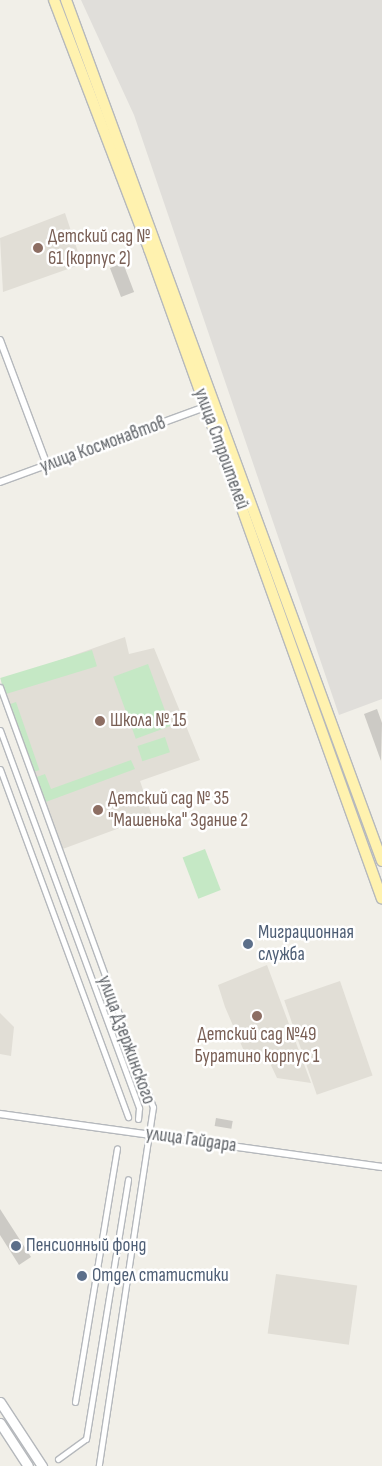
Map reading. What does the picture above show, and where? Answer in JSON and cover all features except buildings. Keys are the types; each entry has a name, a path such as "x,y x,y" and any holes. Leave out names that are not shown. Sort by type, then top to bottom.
{"main road":[{"name":"улица Строителей","path":"54,0 148,249 381,896"},
{"name":"улица Строителей","path":"66,0 217,402 382,861"},
{"path":"148,249 159,245"},
{"path":"205,407 217,402"},
{"path":"312,706 325,703"}],"street":[{"path":"0,340 47,465"},
{"name":"улица Космонавтов","path":"0,482 205,407"},
{"name":"улица Дзержинского","path":"0,687 153,1107 99,1466"},
{"name":"улица Дзержинского","path":"0,730 139,1108 138,1119"},
{"name":"улица Дзержинского","path":"0,769 128,1118"},
{"name":"улица Гайдара","path":"0,1114 382,1167"},
{"path":"75,1402 117,1148"},
{"path":"58,1458 86,1439 128,1179"},
{"path":"0,1402 42,1466"},
{"path":"0,1423 28,1466"}],"shaded area":[{"path":"81,0 382,0 382,699 339,715 134,115"},
{"name":"Детский сад № 61 (корпус 2)","path":"65,213 82,264 3,292 0,238"},
{"name":"Школа № 15","path":"125,637 129,654 154,648 200,760 140,781 152,816 60,850 1,681"},
{"name":"Детский сад №49 Буратино корпус 1","path":"267,965 311,1083 277,1078 269,1061 250,1065 225,1007 218,985"},
{"path":"340,981 373,1076 317,1095 284,1000"},
{"path":"0,1013 14,1027 11,1056 0,1054"},
{"path":"276,1274 357,1285 349,1345 268,1333"}],"green space":[{"path":"92,650 97,666 5,694 0,678"},
{"path":"148,664 171,726 136,739 113,677"},
{"path":"16,702 39,770 31,773 7,705"},
{"path":"165,737 170,752 142,761 137,746"},
{"path":"131,760 135,769 43,803 34,778 45,774 51,789"},
{"path":"205,849 221,890 198,899 183,858"}],"place":[{"name":"Детский сад № 61 (корпус 2)","path":"38,248"},
{"name":"Школа № 15","path":"100,721"},
{"name":"Детский сад № 35 \"Машенька\" Здание 2","path":"98,810"},
{"name":"Миграционная служба","path":"248,944"},
{"name":"Детский сад №49 Буратино корпус 1","path":"257,1016"},
{"name":"Пенсионный фонд","path":"16,1246"},
{"name":"Отдел статистики","path":"82,1276"}]}
